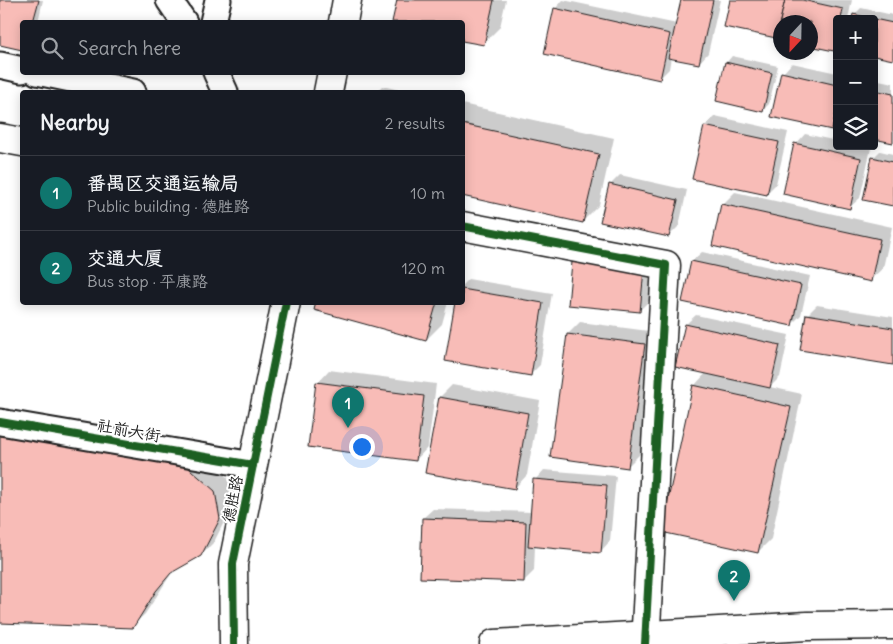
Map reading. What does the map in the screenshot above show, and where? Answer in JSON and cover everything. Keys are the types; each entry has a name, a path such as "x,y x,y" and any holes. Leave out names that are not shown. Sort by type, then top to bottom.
{"street":[{"path":"148,0 176,10"},
{"path":"213,20 218,0"},
{"path":"343,20 347,0"},
{"path":"0,65 20,70"},
{"path":"51,75 123,90"},
{"path":"217,75 224,90"},
{"path":"328,90 331,75"},
{"path":"0,138 20,142"},
{"path":"465,227 666,265 645,640"},
{"name":"德胜路","path":"234,644 233,564 285,305"},
{"name":"社前大街","path":"0,422 253,465"},
{"path":"494,644 645,640 807,626 893,625"}],"building":[{"path":"0,0 39,0 34,20 20,20 20,50 0,45"},
{"path":"397,0 494,0 484,45 465,42 465,20 392,20"},
{"path":"681,0 713,0 699,64 668,58"},
{"path":"730,0 785,0 781,15 773,15 773,37 724,27"},
{"path":"785,0 802,0 843,9 842,15 833,15 833,51 818,48 818,15 781,15"},
{"path":"554,8 670,34 660,80 544,54"},
{"path":"878,20 893,23 893,60 878,57"},
{"path":"725,62 772,73 763,112 716,101"},
{"path":"781,72 833,84 832,130 771,117"},
{"path":"878,91 893,94 893,143 878,140"},
{"path":"465,125 599,154 583,223 465,197"},
{"path":"704,126 779,142 767,195 692,179"},
{"path":"794,143 861,158 850,209 783,194"},
{"path":"872,157 893,162 893,206 863,200"},
{"path":"609,184 678,200 669,237 600,222"},
{"path":"721,204 880,239 871,282 712,246"},
{"path":"691,261 801,285 792,326 682,302"},
{"path":"572,262 644,269 640,312 568,305"},
{"path":"465,290 543,303 531,376 445,361 454,305 465,305"},
{"path":"315,305 436,305 426,341 314,310"},
{"path":"806,314 893,328 893,365 800,350"},
{"path":"685,324 780,345 770,388 675,367"},
{"path":"567,334 645,344 628,468 550,457"},
{"path":"316,382 424,396 416,461 308,447"},
{"path":"693,385 791,407 758,553 661,532"},
{"path":"439,397 528,413 515,489 425,473"},
{"path":"0,435 109,450 183,463 215,491 220,519 201,556 171,573 156,591 133,628 0,623"},
{"path":"533,479 607,485 601,553 528,546"},
{"path":"422,518 526,522 524,582 420,578"}],"cycle path":[{"path":"465,227 666,265 645,644"},
{"path":"234,644 233,564 285,305"},
{"path":"0,422 253,465"}],"place":[{"name":"番禺区交通运输局","path":"348,428"},
{"name":"交通大厦","path":"734,601"}]}
